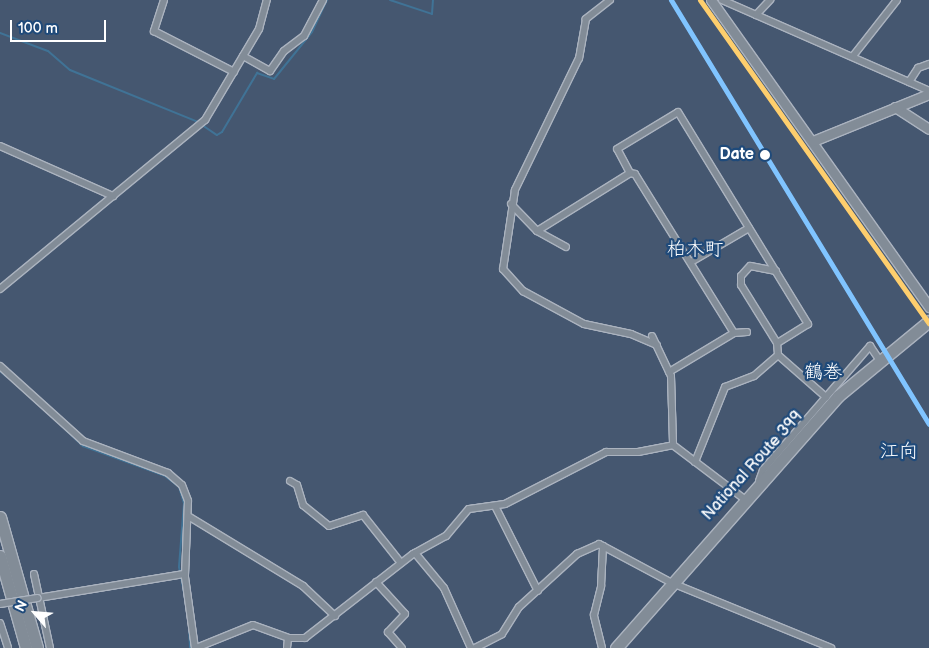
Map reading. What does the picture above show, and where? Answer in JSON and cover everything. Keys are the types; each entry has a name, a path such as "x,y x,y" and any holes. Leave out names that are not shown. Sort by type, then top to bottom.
{"highway":[{"name":"National Route 399","path":"616,648 743,498 838,396 929,321"},
{"path":"0,517 37,648"},
{"path":"0,556 26,648"}],"street":[{"path":"164,0 154,31 234,72"},
{"path":"0,289 205,120 259,29 267,0"},
{"path":"243,56 270,71 284,51 304,36 323,0"},
{"path":"610,0 586,19 579,58 511,204 503,269 510,280 584,324 631,334 657,345"},
{"path":"711,0 929,307"},
{"path":"722,0 853,56 929,93"},
{"path":"756,15 770,0"},
{"path":"853,56 897,0"},
{"path":"909,82 918,68 929,64"},
{"path":"813,142 929,93"},
{"path":"895,107 929,129"},
{"path":"734,333 648,191 630,172 617,149 678,112 808,324 777,343"},
{"path":"0,146 113,196"},
{"path":"537,231 630,172"},
{"path":"511,204 537,231 566,247"},
{"path":"691,262 750,228"},
{"path":"776,271 755,264 740,280 777,343 778,355 826,396"},
{"path":"669,372 734,333 747,332"},
{"path":"652,336 669,372 673,445"},
{"path":"758,483 763,470 870,346 881,361"},
{"path":"695,462 725,387 754,376 778,355"},
{"path":"0,366 83,441 178,479 186,490 188,516 181,575 195,648 253,625 288,638 311,635 401,563 446,536 469,509 495,506 606,452 638,452 673,445 743,498"},
{"path":"290,481 297,485 303,505 328,526 363,515 401,563"},
{"path":"495,506 538,591"},
{"path":"188,516 303,586 335,616"},
{"path":"602,648 594,615 602,586 603,546"},
{"path":"475,648 505,632 519,607 578,554 603,546 672,583 831,648"},
{"path":"415,553 444,588 471,648"},
{"path":"34,574 50,648"},
{"path":"0,604 181,575"},
{"path":"376,582 404,614 388,632 402,648"},
{"path":"0,623 8,648"},
{"path":"287,648 288,638"}],"waterway":[{"path":"202,125 217,135 222,132 257,73 274,79 312,32 327,0"},
{"path":"390,0 432,14 433,0"},
{"path":"0,33 48,51 70,70 198,122"},
{"path":"0,371 6,376"},
{"path":"60,424 83,446 165,476 179,487 184,503 179,567 185,598"},
{"path":"189,628 190,648"}],"transit line":[{"path":"671,0 929,424"},
{"path":"700,0 929,323"}],"place":[{"name":"Date","path":"765,155"}],"district":[{"name":"柏木町","path":"695,250"},
{"name":"鶴巻","path":"823,373"},
{"name":"江向","path":"899,452"}]}
